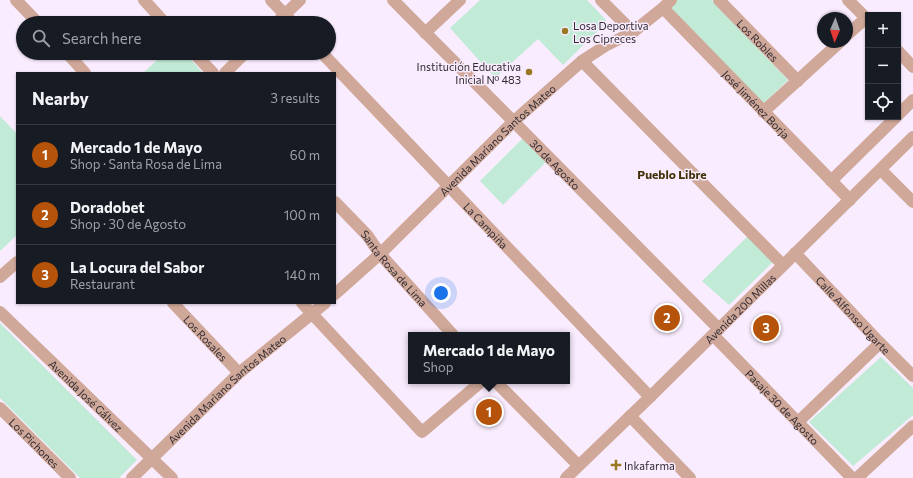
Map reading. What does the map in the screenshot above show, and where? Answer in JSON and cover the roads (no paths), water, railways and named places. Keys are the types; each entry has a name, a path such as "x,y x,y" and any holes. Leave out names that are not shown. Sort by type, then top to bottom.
{"street":[{"path":"16,0 31,16"},
{"path":"144,0 159,16"},
{"path":"271,0 286,16"},
{"path":"291,16 300,0"},
{"name":"30 de Agosto","path":"393,0 514,121 716,332"},
{"path":"425,33 460,0"},
{"path":"601,0 633,32"},
{"name":"Los Robles","path":"719,0 798,81"},
{"path":"848,0 865,17"},
{"name":"Avenida Mariano Santos Mateo","path":"336,293 380,254 514,121 582,61 605,46 633,32 667,4"},
{"name":"José Jiménez Borja","path":"667,4 763,112 850,200"},
{"path":"853,30 865,21"},
{"path":"763,112 834,48"},
{"path":"901,54 913,67"},
{"path":"74,60 85,72"},
{"path":"201,60 212,72"},
{"path":"226,72 239,60"},
{"name":"La Campiña","path":"329,60 650,397"},
{"path":"582,61 784,265"},
{"path":"901,112 913,100"},
{"path":"831,181 893,120"},
{"name":"Avenida 200 Millas","path":"566,478 913,137"},
{"path":"880,170 913,202"},
{"name":"Santa Rosa de Lima","path":"336,203 367,236 380,254 450,332"},
{"name":"Calle Alfonso Ugarte","path":"795,253 913,376"},
{"path":"0,277 16,263"},
{"name":"Los Rosales","path":"174,304 238,373"},
{"path":"303,304 422,432 478,384"},
{"name":"Avenida Mariano Santos Mateo","path":"132,478 238,373 324,304"},
{"name":"Avenida José Gálvez","path":"0,312 172,478"},
{"name":"Pasaje 30 de Agosto","path":"716,332 798,422 852,478"},
{"path":"798,422 880,343"},
{"path":"498,384 578,465"},
{"name":"Los Pichones","path":"0,408 70,478"},
{"path":"630,416 690,478"},
{"path":"857,478 913,426"}],"place":[{"name":"Losa Deportiva Los Cipreces","path":"565,31"},
{"name":"Institución Educativa Inicial Nº 483","path":"529,72"},
{"name":"Doradobet","path":"667,318"},
{"name":"La Locura del Sabor","path":"766,328"},
{"name":"Mercado 1 de Mayo","path":"489,412"},
{"name":"Inkafarma","path":"616,465"}],"district":[{"name":"Pueblo Libre","path":"672,174"}]}
